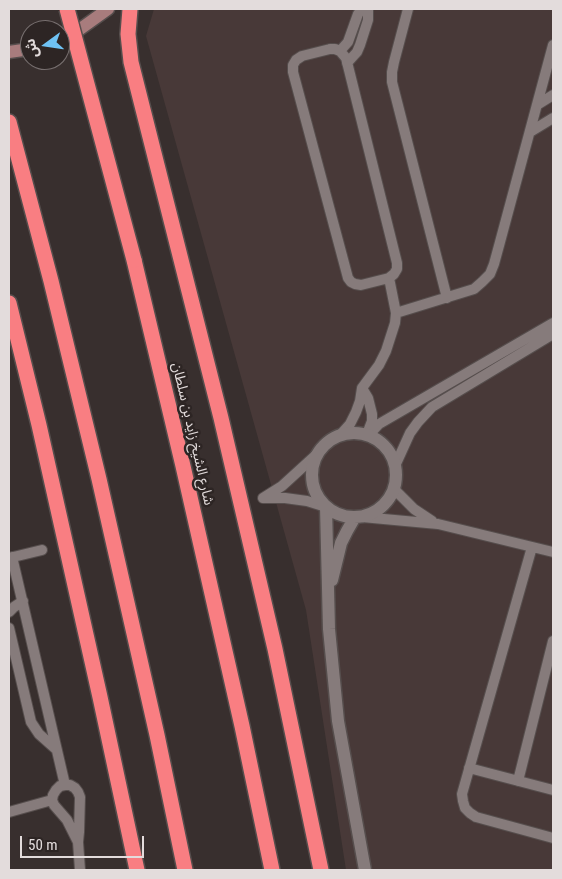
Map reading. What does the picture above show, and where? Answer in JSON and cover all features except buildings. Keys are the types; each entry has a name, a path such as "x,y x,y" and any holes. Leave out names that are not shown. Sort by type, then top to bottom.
{"highway":[{"name":"شارع الشيخ زايد بن سلطان","path":"67,9 134,260 244,736 272,870"},
{"path":"130,9 128,34 131,62 221,418 275,649 321,870"},
{"path":"9,122 51,281 101,489 158,736 185,870"},
{"path":"9,302 39,425 137,870"}],"main road":[{"path":"70,34 108,9"}],"street":[{"path":"341,434 368,435 386,447 392,456 396,482 394,489 382,507 373,513 359,517 337,514 326,507 314,488 312,466 316,455 331,439 341,434"},
{"path":"326,507 329,629 338,721 365,870"},
{"path":"328,594 341,543 346,531 359,517"}],"lane":[{"path":"340,51 348,42 358,14 362,9"},
{"path":"347,63 357,52 360,45 368,20 368,9"},
{"path":"408,9 394,62 392,82 447,298"},
{"path":"396,313 474,289 490,274 553,45"},
{"path":"330,49 340,51 346,58 347,63 397,262 397,269 389,278 360,285 351,282 348,278 293,72 293,65 302,56 330,49"},
{"path":"537,105 553,95"},
{"path":"530,132 553,118"},
{"path":"341,434 350,424 356,412 362,388 379,365 395,323 396,313 389,278"},
{"path":"368,435 379,424 553,323"},
{"path":"395,466 410,433 432,407 553,334"},
{"path":"362,388 368,398 372,414 368,435"},
{"path":"316,455 282,486 263,498 307,501 326,507"},
{"path":"394,489 414,509 438,524"},
{"path":"359,517 388,518 438,524 553,552"},
{"path":"532,547 462,794 462,802 465,808 476,817 553,838"},
{"path":"42,550 10,557 23,601 65,785"},
{"path":"9,612 14,606 23,601"},
{"path":"9,628 32,722 39,734 57,750"},
{"path":"518,781 553,641"},
{"path":"470,768 553,790"},
{"path":"78,842 67,820 52,800 53,795 60,786 70,785 75,788 80,797 78,842 80,870"},
{"path":"9,812 52,800"}],"shaded area":[{"path":"154,9 553,9 553,870 346,870 306,610 146,36"}]}
